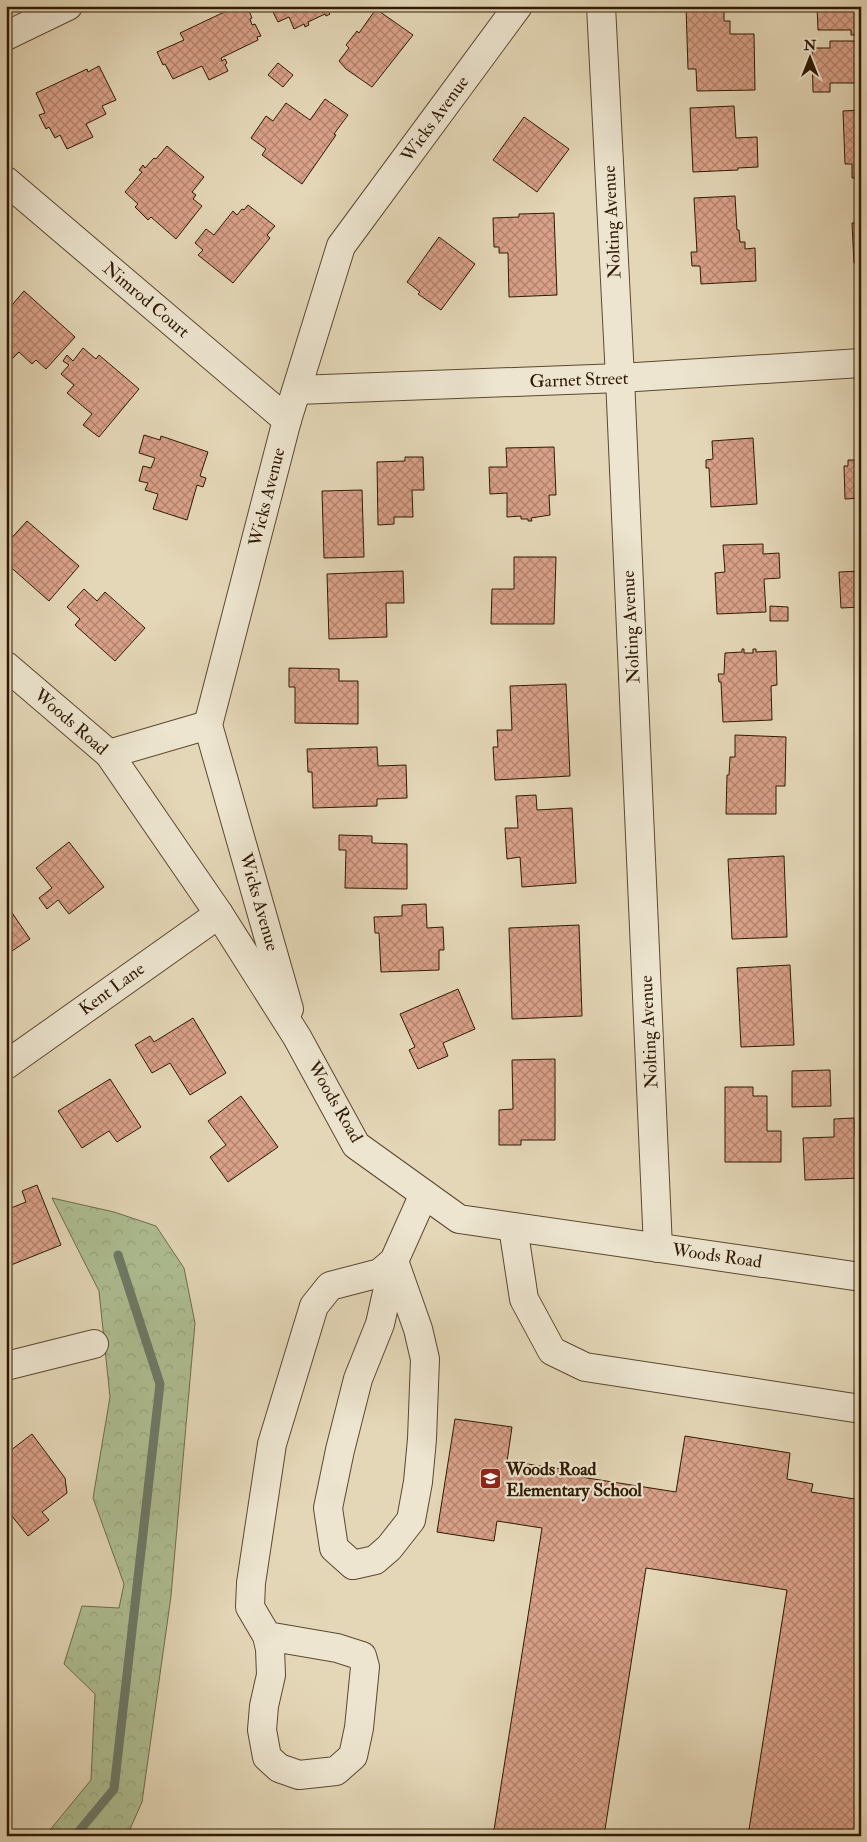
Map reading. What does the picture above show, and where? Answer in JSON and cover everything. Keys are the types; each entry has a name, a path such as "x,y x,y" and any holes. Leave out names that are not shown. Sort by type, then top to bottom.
{"street":[{"path":"6,36 68,6"},
{"name":"Wicks Avenue","path":"297,1037 208,725 287,420 341,246 518,6"},
{"name":"Nolting Avenue","path":"601,6 620,378 658,1248"},
{"name":"Nimrod Court","path":"6,181 287,420"},
{"name":"Garnet Street","path":"296,390 620,378 861,363"},
{"name":"Woods Road","path":"6,666 108,754 219,914 297,1037 356,1144 424,1194 459,1219 861,1277"},
{"path":"108,754 208,725"},
{"name":"Kent Lane","path":"6,1064 219,914"},
{"path":"394,1261 418,1329 425,1359 422,1439 418,1482 411,1520 388,1548 375,1560 353,1564 334,1548 328,1508 358,1379 380,1324 394,1261 424,1194"},
{"path":"513,1227 524,1299 552,1351 585,1367 861,1409"},
{"path":"267,1636 337,1648 362,1656 365,1667 353,1756 336,1771 299,1775 279,1768 267,1757 262,1730 264,1706 271,1675 270,1649 267,1636 250,1607 251,1583 272,1444 314,1306 330,1286 380,1273 394,1261"},
{"path":"6,1366 94,1344"}],"green space":[{"path":"52,1198 114,1212 156,1226 184,1268 195,1323 171,1596 142,1802 127,1836 45,1836 91,1780 95,1694 64,1664 82,1606 119,1608 124,1584 93,1498 110,1397 99,1291"}],"building":[{"path":"237,6 247,6 252,18 250,19 252,25 255,24 261,36 257,37 258,40 221,58 222,61 225,59 228,71 209,80 202,66 173,79 157,52 184,40 180,33"},
{"path":"270,6 339,6 328,11 330,14 326,16 325,14 308,22 309,25 305,27 304,24 294,29 289,17 278,22"},
{"path":"686,6 724,6 724,21 730,21 730,34 754,34 755,90 697,91 696,69 688,69"},
{"path":"817,6 861,6 861,35 851,35 851,30 818,30"},
{"path":"376,9 413,35 372,87 346,69 339,61 349,48 346,45 357,31 359,33"},
{"path":"830,41 861,41 861,83 830,83 830,92 813,92 812,48 830,48"},
{"path":"278,63 293,75 283,87 268,75"},
{"path":"99,66 116,100 102,106 106,114 86,124 93,137 67,149 60,135 55,138 49,127 46,129 39,115 45,113 36,93 87,69 88,72"},
{"path":"325,99 348,115 302,184 262,155 266,149 251,138 266,116 273,121 286,103 310,120"},
{"path":"734,106 736,138 757,137 758,167 693,172 690,108"},
{"path":"861,110 861,178 852,178 852,164 845,164 843,111"},
{"path":"524,117 569,149 537,192 493,160"},
{"path":"167,146 204,177 192,192 196,195 193,199 202,206 176,239 151,217 148,220 135,207 138,204 125,192 142,172 139,170 143,165 145,168"},
{"path":"735,196 737,230 739,230 740,242 745,242 745,249 755,248 756,281 701,284 700,266 692,266 691,252 697,252 694,198"},
{"path":"248,205 275,226 267,235 270,238 233,283 198,255 203,250 195,243 206,229 214,235 233,211 237,215"},
{"path":"554,213 557,295 509,297 508,253 499,253 499,247 494,247 493,218 519,217 519,214"},
{"path":"852,223 861,223 861,275 857,276 856,263 854,263"},
{"path":"439,237 475,264 441,310 418,294 420,292 407,282"},
{"path":"24,291 75,337 46,369 36,360 32,364 19,352 6,365 6,303 8,301 12,305"},
{"path":"83,348 96,359 99,355 139,389 99,437 83,425 92,414 67,393 74,385 61,374 69,365 63,361 67,355 73,361"},
{"path":"144,435 160,440 161,436 208,452 200,476 206,478 203,487 197,485 187,520 153,509 158,494 145,490 148,483 139,481 143,466 151,468 155,458 139,453"},
{"path":"753,438 757,504 711,507 709,468 706,468 706,460 713,459 712,441"},
{"path":"554,447 556,495 549,495 550,515 531,518 532,521 521,519 521,516 507,517 507,493 490,494 489,467 507,467 506,448"},
{"path":"405,457 423,457 424,490 412,490 413,517 394,517 394,524 378,525 377,462 405,461"},
{"path":"848,460 856,460 856,463 861,463 861,498 845,499 844,466 848,466"},
{"path":"362,490 364,557 324,558 322,491"},
{"path":"27,521 79,566 49,601 6,563 6,544"},
{"path":"763,544 763,554 779,553 780,578 764,579 766,612 717,614 715,573 725,572 723,545"},
{"path":"514,557 556,557 554,624 491,624 492,589 514,589"},
{"path":"403,571 404,603 386,603 387,637 329,639 327,574"},
{"path":"861,571 861,607 841,608 839,572"},
{"path":"84,589 97,601 105,592 145,628 115,661 75,625 80,619 67,607"},
{"path":"770,606 788,607 788,621 770,621"},
{"path":"742,649 744,649 744,653 753,653 753,649 756,649 756,652 776,651 777,685 771,686 772,720 723,722 721,682 719,682 718,674 724,674 725,653 742,652"},
{"path":"289,668 339,669 339,681 358,681 358,724 295,723 295,687 289,687"},
{"path":"566,684 570,776 495,780 493,747 498,747 497,730 512,730 510,686"},
{"path":"735,735 786,737 785,786 776,786 776,814 726,814 727,775 729,775 730,757 735,757"},
{"path":"377,747 378,766 406,765 407,798 377,799 377,806 313,808 312,772 308,772 307,749"},
{"path":"536,795 537,810 572,808 576,883 522,887 520,857 507,859 505,828 518,828 516,796"},
{"path":"339,835 372,836 372,843 407,844 407,889 345,888 346,850 339,850"},
{"path":"69,842 104,887 69,914 58,900 47,909 39,898 52,888 36,868"},
{"path":"784,856 787,937 732,939 728,859"},
{"path":"6,904 30,939 6,955"},
{"path":"426,904 427,928 443,927 444,950 439,950 439,970 381,972 379,933 375,933 374,917 402,916 402,905"},
{"path":"579,925 582,1016 512,1019 509,928"},
{"path":"790,965 794,1045 741,1047 737,968"},
{"path":"458,989 475,1029 443,1043 448,1056 418,1069 409,1050 415,1047 400,1014"},
{"path":"193,1018 226,1073 190,1095 170,1063 152,1073 135,1045 150,1036 154,1042"},
{"path":"555,1059 555,1140 521,1140 521,1145 499,1145 499,1110 513,1109 512,1060"},
{"path":"830,1070 831,1106 792,1107 792,1071"},
{"path":"110,1079 141,1127 117,1142 109,1131 82,1148 58,1111"},
{"path":"725,1087 753,1087 753,1096 767,1096 767,1131 781,1131 781,1162 725,1162"},
{"path":"241,1096 278,1147 228,1182 210,1157 226,1145 208,1121"},
{"path":"854,1118 855,1136 861,1136 861,1178 805,1180 803,1138 834,1137 834,1119"},
{"path":"37,1185 61,1245 6,1267 6,1210 26,1202 22,1191"},
{"path":"455,1419 512,1427 507,1461 582,1472 581,1477 676,1492 685,1436 790,1453 787,1479 813,1484 811,1492 861,1500 860,1836 748,1836 787,1590 646,1568 604,1836 493,1836 542,1528 497,1521 494,1541 437,1532"},
{"path":"32,1434 65,1478 67,1493 42,1512 49,1520 28,1536 6,1510 6,1454"}],"waterway":[{"path":"75,1836 114,1789 160,1384 118,1255"}],"place":[{"name":"Woods Road Elementary School","path":"490,1479"}]}
